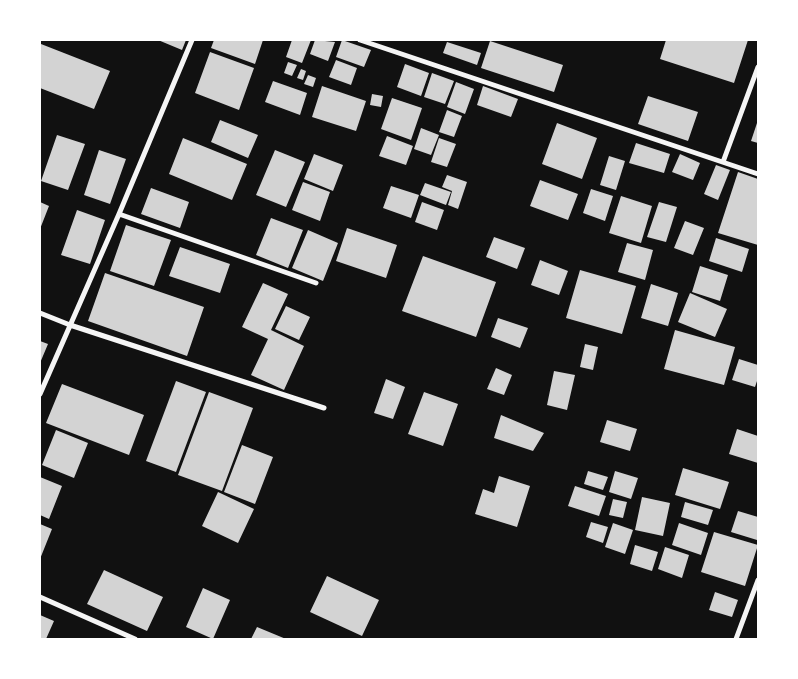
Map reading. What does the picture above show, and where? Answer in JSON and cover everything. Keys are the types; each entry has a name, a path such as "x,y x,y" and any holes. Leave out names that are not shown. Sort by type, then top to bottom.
{"street":[{"path":"40,394 119,214 192,40"},
{"path":"360,40 758,174"},
{"path":"723,162 758,67"},
{"path":"119,214 316,283"},
{"path":"40,313 70,325 324,408"},
{"path":"736,639 758,580"},
{"path":"40,597 135,639"}],"building":[{"path":"158,40 186,40 182,50"},
{"path":"214,40 263,40 255,64 211,48"},
{"path":"292,40 311,40 302,63 286,57"},
{"path":"315,40 335,42 328,61 310,54"},
{"path":"342,40 371,50 364,67 336,57"},
{"path":"666,40 748,40 734,83 660,59"},
{"path":"490,41 563,65 554,92 481,68"},
{"path":"447,42 481,53 477,65 443,53"},
{"path":"41,44 110,71 94,109 40,88"},
{"path":"210,52 254,68 239,110 195,93"},
{"path":"336,60 357,68 351,85 329,77"},
{"path":"288,62 297,65 292,76 284,73"},
{"path":"405,64 429,73 421,96 397,87"},
{"path":"301,69 306,71 303,80 297,78"},
{"path":"432,73 454,81 445,104 424,97"},
{"path":"308,75 316,78 313,87 304,84"},
{"path":"273,81 307,93 300,115 265,102"},
{"path":"456,82 474,89 465,114 447,107"},
{"path":"322,86 366,101 356,131 312,117"},
{"path":"483,86 518,99 511,117 477,105"},
{"path":"372,94 383,96 381,107 370,105"},
{"path":"648,96 698,112 688,141 638,124"},
{"path":"392,98 422,108 411,140 381,129"},
{"path":"447,110 462,116 454,137 439,132"},
{"path":"220,120 258,135 248,158 211,142"},
{"path":"758,120 758,143 751,141"},
{"path":"557,123 597,138 582,179 542,164"},
{"path":"421,128 439,135 431,155 414,149"},
{"path":"57,135 85,144 68,190 41,181"},
{"path":"387,136 413,146 406,165 379,156"},
{"path":"183,138 247,164 232,200 169,174"},
{"path":"439,138 456,144 447,167 431,162"},
{"path":"636,143 670,154 664,173 629,163"},
{"path":"99,150 126,159 110,204 84,195"},
{"path":"275,150 305,162 286,207 256,195"},
{"path":"314,154 343,165 333,191 304,179"},
{"path":"680,154 700,163 693,180 672,172"},
{"path":"609,156 625,161 616,190 600,185"},
{"path":"716,165 730,170 718,200 704,194"},
{"path":"738,172 758,179 758,245 718,233"},
{"path":"447,175 467,182 458,209 448,205 452,191 442,187"},
{"path":"540,180 578,194 568,220 530,206"},
{"path":"303,182 330,192 320,221 292,210"},
{"path":"425,183 451,192 446,205 420,195"},
{"path":"391,186 419,195 411,218 383,208"},
{"path":"151,188 189,202 180,228 141,214"},
{"path":"591,189 613,196 605,221 583,213"},
{"path":"621,196 652,206 641,243 609,233"},
{"path":"40,202 49,206 40,229"},
{"path":"422,202 444,210 437,230 415,222"},
{"path":"659,202 677,207 666,242 647,237"},
{"path":"77,210 105,220 90,264 61,255"},
{"path":"271,218 303,230 288,268 256,255"},
{"path":"685,221 704,228 693,255 674,248"},
{"path":"126,225 171,240 154,286 110,271"},
{"path":"347,228 397,245 386,278 336,261"},
{"path":"308,230 338,243 323,281 292,268"},
{"path":"494,237 525,248 517,269 486,257"},
{"path":"716,238 749,249 742,272 709,261"},
{"path":"627,243 653,250 645,280 618,272"},
{"path":"180,247 230,264 220,293 169,276"},
{"path":"423,256 496,282 476,337 402,311"},
{"path":"540,260 568,271 559,295 531,285"},
{"path":"700,266 728,275 720,301 692,292"},
{"path":"580,270 636,286 622,334 566,318"},
{"path":"105,273 204,307 187,356 88,321"},
{"path":"263,283 288,294 271,330 304,346 284,390 251,375 268,339 242,327"},
{"path":"651,284 678,293 668,326 641,318"},
{"path":"690,293 727,309 715,337 678,322"},
{"path":"286,306 310,317 299,340 275,329"},
{"path":"498,318 528,328 520,348 491,337"},
{"path":"675,330 735,347 724,385 664,369"},
{"path":"40,341 48,344 40,363"},
{"path":"585,344 598,347 593,370 580,367"},
{"path":"739,359 758,365 758,378 755,387 732,380"},
{"path":"496,368 512,375 504,395 487,389"},
{"path":"554,371 575,375 567,410 547,405"},
{"path":"386,379 405,387 393,419 374,413"},
{"path":"176,381 206,392 176,472 146,461"},
{"path":"62,384 144,415 129,455 46,423"},
{"path":"209,392 253,408 222,491 178,475"},
{"path":"424,392 458,404 443,446 408,434"},
{"path":"501,415 544,433 533,451 494,438"},
{"path":"607,420 637,429 630,451 600,442"},
{"path":"737,429 758,436 758,463 729,454"},
{"path":"56,430 88,443 74,478 42,465"},
{"path":"242,445 273,457 255,504 224,492"},
{"path":"683,468 729,482 720,509 675,495"},
{"path":"588,471 608,477 603,490 584,484"},
{"path":"615,471 638,478 631,499 609,492"},
{"path":"499,476 530,486 517,527 475,514 483,489 494,493"},
{"path":"40,477 62,486 49,519 40,515"},
{"path":"575,486 606,496 599,516 568,506"},
{"path":"218,492 254,509 238,543 202,526"},
{"path":"642,497 670,503 663,536 635,530"},
{"path":"613,499 627,502 623,518 609,515"},
{"path":"685,502 713,510 708,525 681,517"},
{"path":"738,511 758,517 757,540 731,532"},
{"path":"591,522 608,527 603,543 586,537"},
{"path":"613,523 633,530 625,554 605,547"},
{"path":"679,523 708,533 701,555 672,545"},
{"path":"40,524 52,529 40,559"},
{"path":"714,532 758,545 745,586 701,572"},
{"path":"635,545 658,552 652,571 630,564"},
{"path":"665,547 689,555 682,578 658,569"},
{"path":"104,570 163,597 147,631 87,604"},
{"path":"327,576 379,600 362,636 310,612"},
{"path":"203,588 230,600 213,639 186,627"},
{"path":"715,592 738,600 732,617 709,610"},
{"path":"40,615 54,621 46,639 40,639"},
{"path":"257,627 286,639 251,639"}]}
